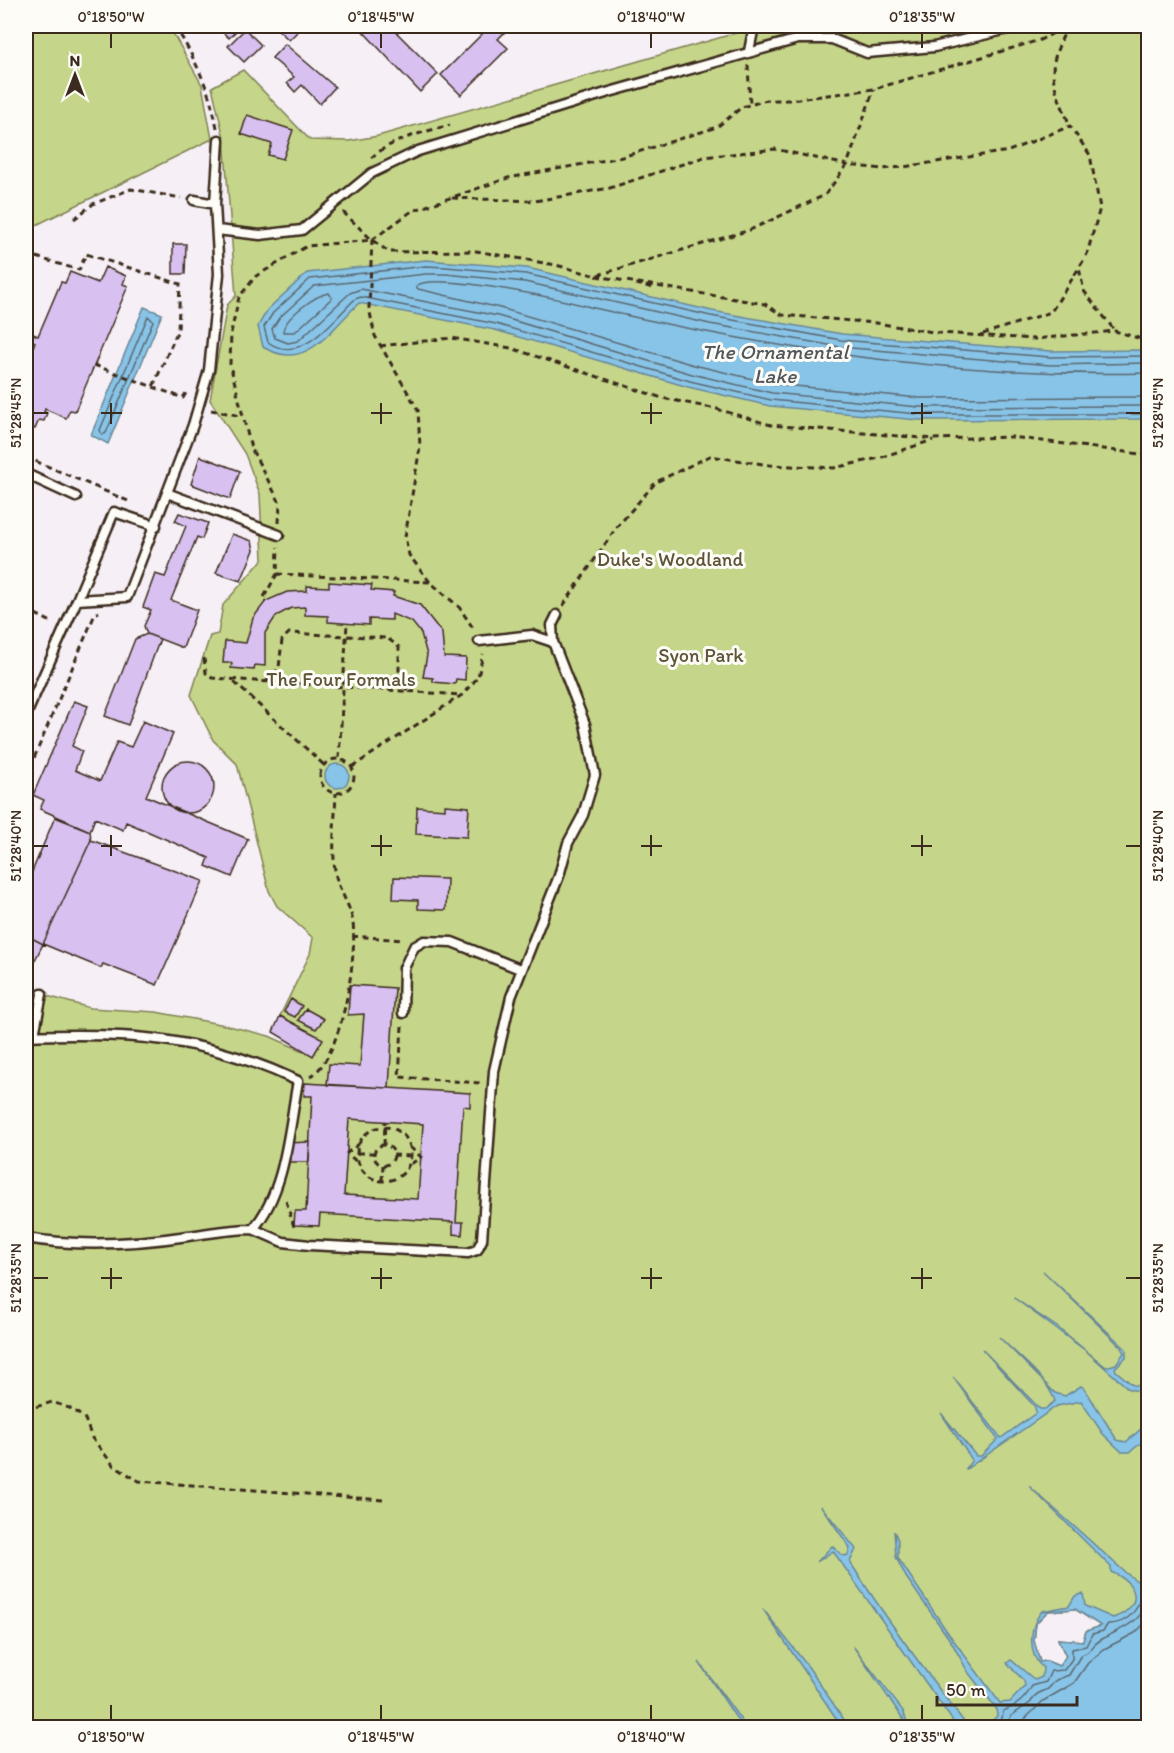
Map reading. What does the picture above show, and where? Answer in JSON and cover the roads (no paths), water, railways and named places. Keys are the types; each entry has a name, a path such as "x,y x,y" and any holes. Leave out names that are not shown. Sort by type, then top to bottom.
{"lane":[{"path":"749,51 754,26"},
{"path":"217,230 260,235 302,230 372,172 418,151 749,51 798,39 832,39 867,53 928,48 1020,26"},
{"path":"77,600 127,597 193,425 209,370 216,314 219,274 216,204 219,140"},
{"path":"194,200 216,204"},
{"path":"26,474 76,497"},
{"path":"167,493 279,536"},
{"path":"26,715 114,512 156,526"},
{"path":"26,1238 50,1242 133,1243 253,1228 283,1242 309,1245 468,1253 477,1250 482,1240 494,1071 520,969 559,876 568,843 583,816 595,775 585,724 553,642 552,625 557,615"},
{"path":"479,641 532,635 553,642"},
{"path":"403,1013 404,968 414,947 424,941 452,942 520,969"},
{"path":"42,994 30,1036 128,1035 177,1041 220,1049 298,1081 281,1169 263,1215 253,1228"}],"water":[{"name":"The Ornamental Lake","path":"426,260 527,268 712,311 842,334 1051,351 1148,350 1148,419 918,420 770,406 688,387 495,330 359,303 327,336 305,352 292,355 278,354 263,347 258,326 268,309 307,273"},
{"path":"144,307 162,314 108,444 91,435"},
{"path":"337,764 346,767 349,776 346,785 337,788 328,785 325,776 328,767"},
{"path":"1043,1271 1126,1349 1126,1357 1115,1368 1116,1371 1133,1385 1141,1386 1148,1380 1148,1388 1144,1392 1129,1389 1086,1351 1014,1298 1057,1327 1106,1367 1116,1364 1124,1353 1120,1346"},
{"path":"999,1337 1030,1366 1045,1383"},
{"path":"982,1349 1040,1409 1045,1409 1055,1401 1045,1383 1055,1393 1065,1396 1081,1386 1085,1389 1117,1440 1126,1442 1148,1423 1148,1437 1130,1452 1122,1452 1103,1434 1081,1401 1057,1406 965,1470 972,1460 941,1413 976,1456 981,1456 998,1439 953,1377 1001,1438 1036,1413 1035,1407"},
{"path":"1029,1486 1126,1573 1137,1581 1148,1578 1148,1727 985,1727 997,1716 996,1708 968,1672 952,1643 906,1577 896,1557 894,1531 898,1540 898,1558 946,1630 1000,1703 1010,1702 1025,1686 1024,1681 1007,1663 1011,1660 1035,1680 1042,1677 1043,1668 1032,1648 1032,1632 1034,1624 1042,1611 1069,1606 1075,1596 1083,1593 1085,1606 1113,1618 1130,1608 1134,1595 1132,1588 1111,1572 1111,1567","holes":["1075,1609 1101,1626 1086,1631 1083,1641 1058,1639 1066,1656 1059,1666 1047,1661 1040,1662 1034,1641 1036,1623 1048,1611"]},
{"path":"821,1506 856,1549 850,1562 907,1646 968,1727 957,1727 833,1551 817,1562 832,1546 843,1556 848,1555 850,1548"},
{"path":"763,1609 809,1668 849,1727 842,1727"},
{"path":"853,1646 903,1711 909,1727 906,1727 904,1720"},
{"path":"699,1662 746,1727 742,1727"}],"park label":[{"name":"Duke's Woodland","path":"670,559"},
{"name":"Syon Park","path":"701,655"},
{"name":"The Four Formals","path":"341,679"}]}
